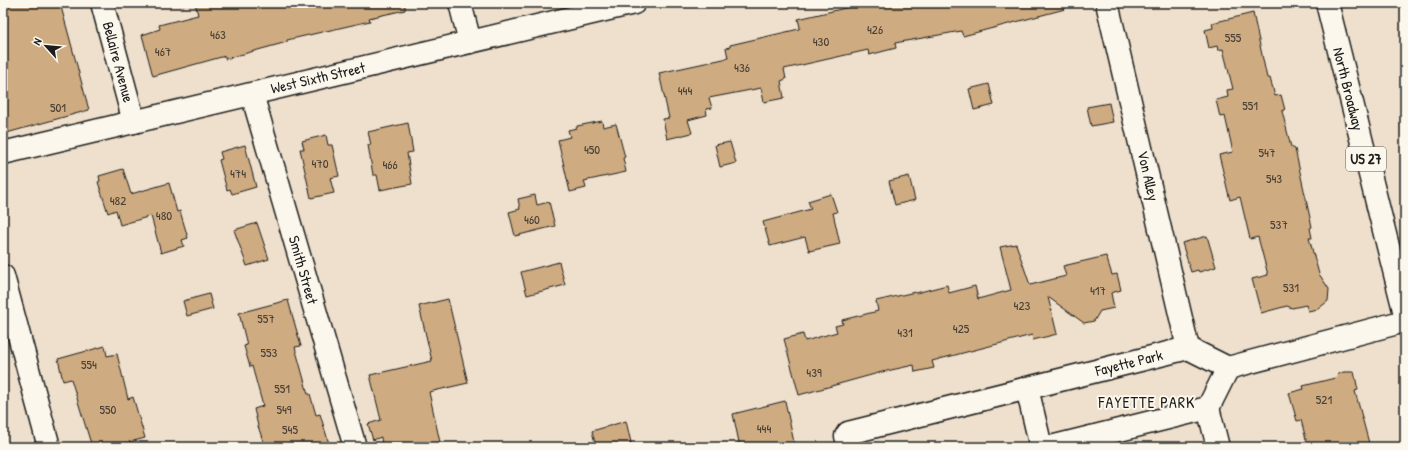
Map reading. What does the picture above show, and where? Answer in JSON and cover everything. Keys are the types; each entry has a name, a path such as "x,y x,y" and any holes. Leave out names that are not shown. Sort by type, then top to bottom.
{"street":[{"name":"Bellaire Avenue","path":"102,3 134,122"},
{"path":"460,3 470,42"},
{"name":"West Sixth Street","path":"3,153 634,3"},
{"name":"Von Alley","path":"1107,3 1188,348"},
{"name":"North Broadway","path":"1327,3 1405,314"},
{"name":"Smith Street","path":"252,94 355,447"},
{"path":"3,276 49,447"},
{"path":"1188,348 1228,368 1405,321"},
{"name":"Fayette Park","path":"849,447 846,436 848,433 1188,348"},
{"path":"1218,447 1208,408 1228,368"},
{"path":"1027,388 1041,447"},
{"path":"1051,447 1208,408"}],"building":[{"path":"3,3 60,3 89,110 3,134"},
{"path":"195,3 405,3 405,10 369,18 370,21 287,40 287,42 225,59 225,56 153,76 142,35 160,29 159,25 198,15"},
{"path":"853,3 1064,3 1065,9 963,36 961,31 895,43 896,48 869,55 868,50 784,69 786,79 781,81 784,98 764,102 761,88 709,98 712,108 706,109 707,115 688,120 692,133 667,139 663,119 669,118 659,73 728,58 726,48 730,47 730,45 799,29 798,19 854,6"},
{"path":"1253,13 1267,78 1270,78 1275,96 1281,95 1285,110 1282,111 1291,147 1295,149 1312,227 1310,228 1312,238 1309,238 1319,274 1329,289 1328,301 1318,309 1308,311 1306,305 1292,308 1287,306 1261,313 1252,279 1268,275 1258,237 1250,239 1240,197 1230,200 1219,155 1233,152 1225,116 1220,117 1216,100 1228,97 1227,90 1233,89 1223,49 1218,50 1217,46 1209,48 1205,30 1213,28 1212,23"},
{"path":"989,84 994,105 974,110 969,89"},
{"path":"1109,103 1113,122 1091,126 1087,107"},
{"path":"602,121 603,127 616,124 625,157 623,158 626,172 584,181 586,188 570,192 558,140 570,137 568,130 577,128 577,126"},
{"path":"408,123 413,152 407,153 412,184 380,190 377,175 373,175 368,145 371,145 368,132"},
{"path":"326,135 328,145 332,145 339,176 330,178 334,193 311,198 300,149 304,149 302,141"},
{"path":"730,142 736,163 720,167 715,145"},
{"path":"245,145 256,187 232,194 230,189 227,190 219,160 222,159 220,152"},
{"path":"123,169 131,194 169,183 177,212 180,211 188,238 182,240 184,246 161,253 151,216 120,225 116,210 108,213 98,182 100,181 99,176"},
{"path":"909,176 915,200 895,205 889,181"},
{"path":"831,194 837,212 833,213 840,244 809,251 805,237 770,246 763,222 811,209 808,201"},
{"path":"535,195 537,205 549,202 555,226 515,236 509,212 520,209 518,199"},
{"path":"257,223 269,259 247,266 234,230"},
{"path":"1207,236 1216,267 1199,272 1198,270 1191,272 1182,243"},
{"path":"1016,244 1030,285 1066,276 1063,266 1106,256 1112,275 1117,274 1121,290 1111,293 1114,308 1100,311 1094,321 1084,323 1048,297 1057,334 1033,340 1032,335 932,361 934,368 915,372 914,365 882,372 799,395 784,339 803,334 805,341 837,332 835,326 843,324 842,320 878,311 876,301 947,285 949,293 975,286 978,299 1011,290 1000,247"},
{"path":"559,262 565,285 527,295 521,272"},
{"path":"209,294 213,309 187,316 183,301"},
{"path":"448,299 468,383 429,392 441,447 382,447 381,437 373,440 368,424 381,420 370,375 432,361 419,306"},
{"path":"288,300 301,346 295,347 308,394 310,394 316,415 320,414 330,447 265,447 258,426 254,409 263,406 252,366 250,367 244,346 247,345 239,313"},
{"path":"105,346 107,356 117,354 128,399 133,397 145,438 111,447 92,447 71,379 63,381 58,359"},
{"path":"1354,372 1358,390 1355,391 1370,447 1308,447 1301,420 1297,421 1289,393 1304,389 1303,386 1335,378 1340,373"},
{"path":"785,401 795,447 740,447 733,414"},
{"path":"626,421 632,447 596,447 592,431"}],"district":[{"name":"FAYETTE PARK","path":"1147,402"}]}
